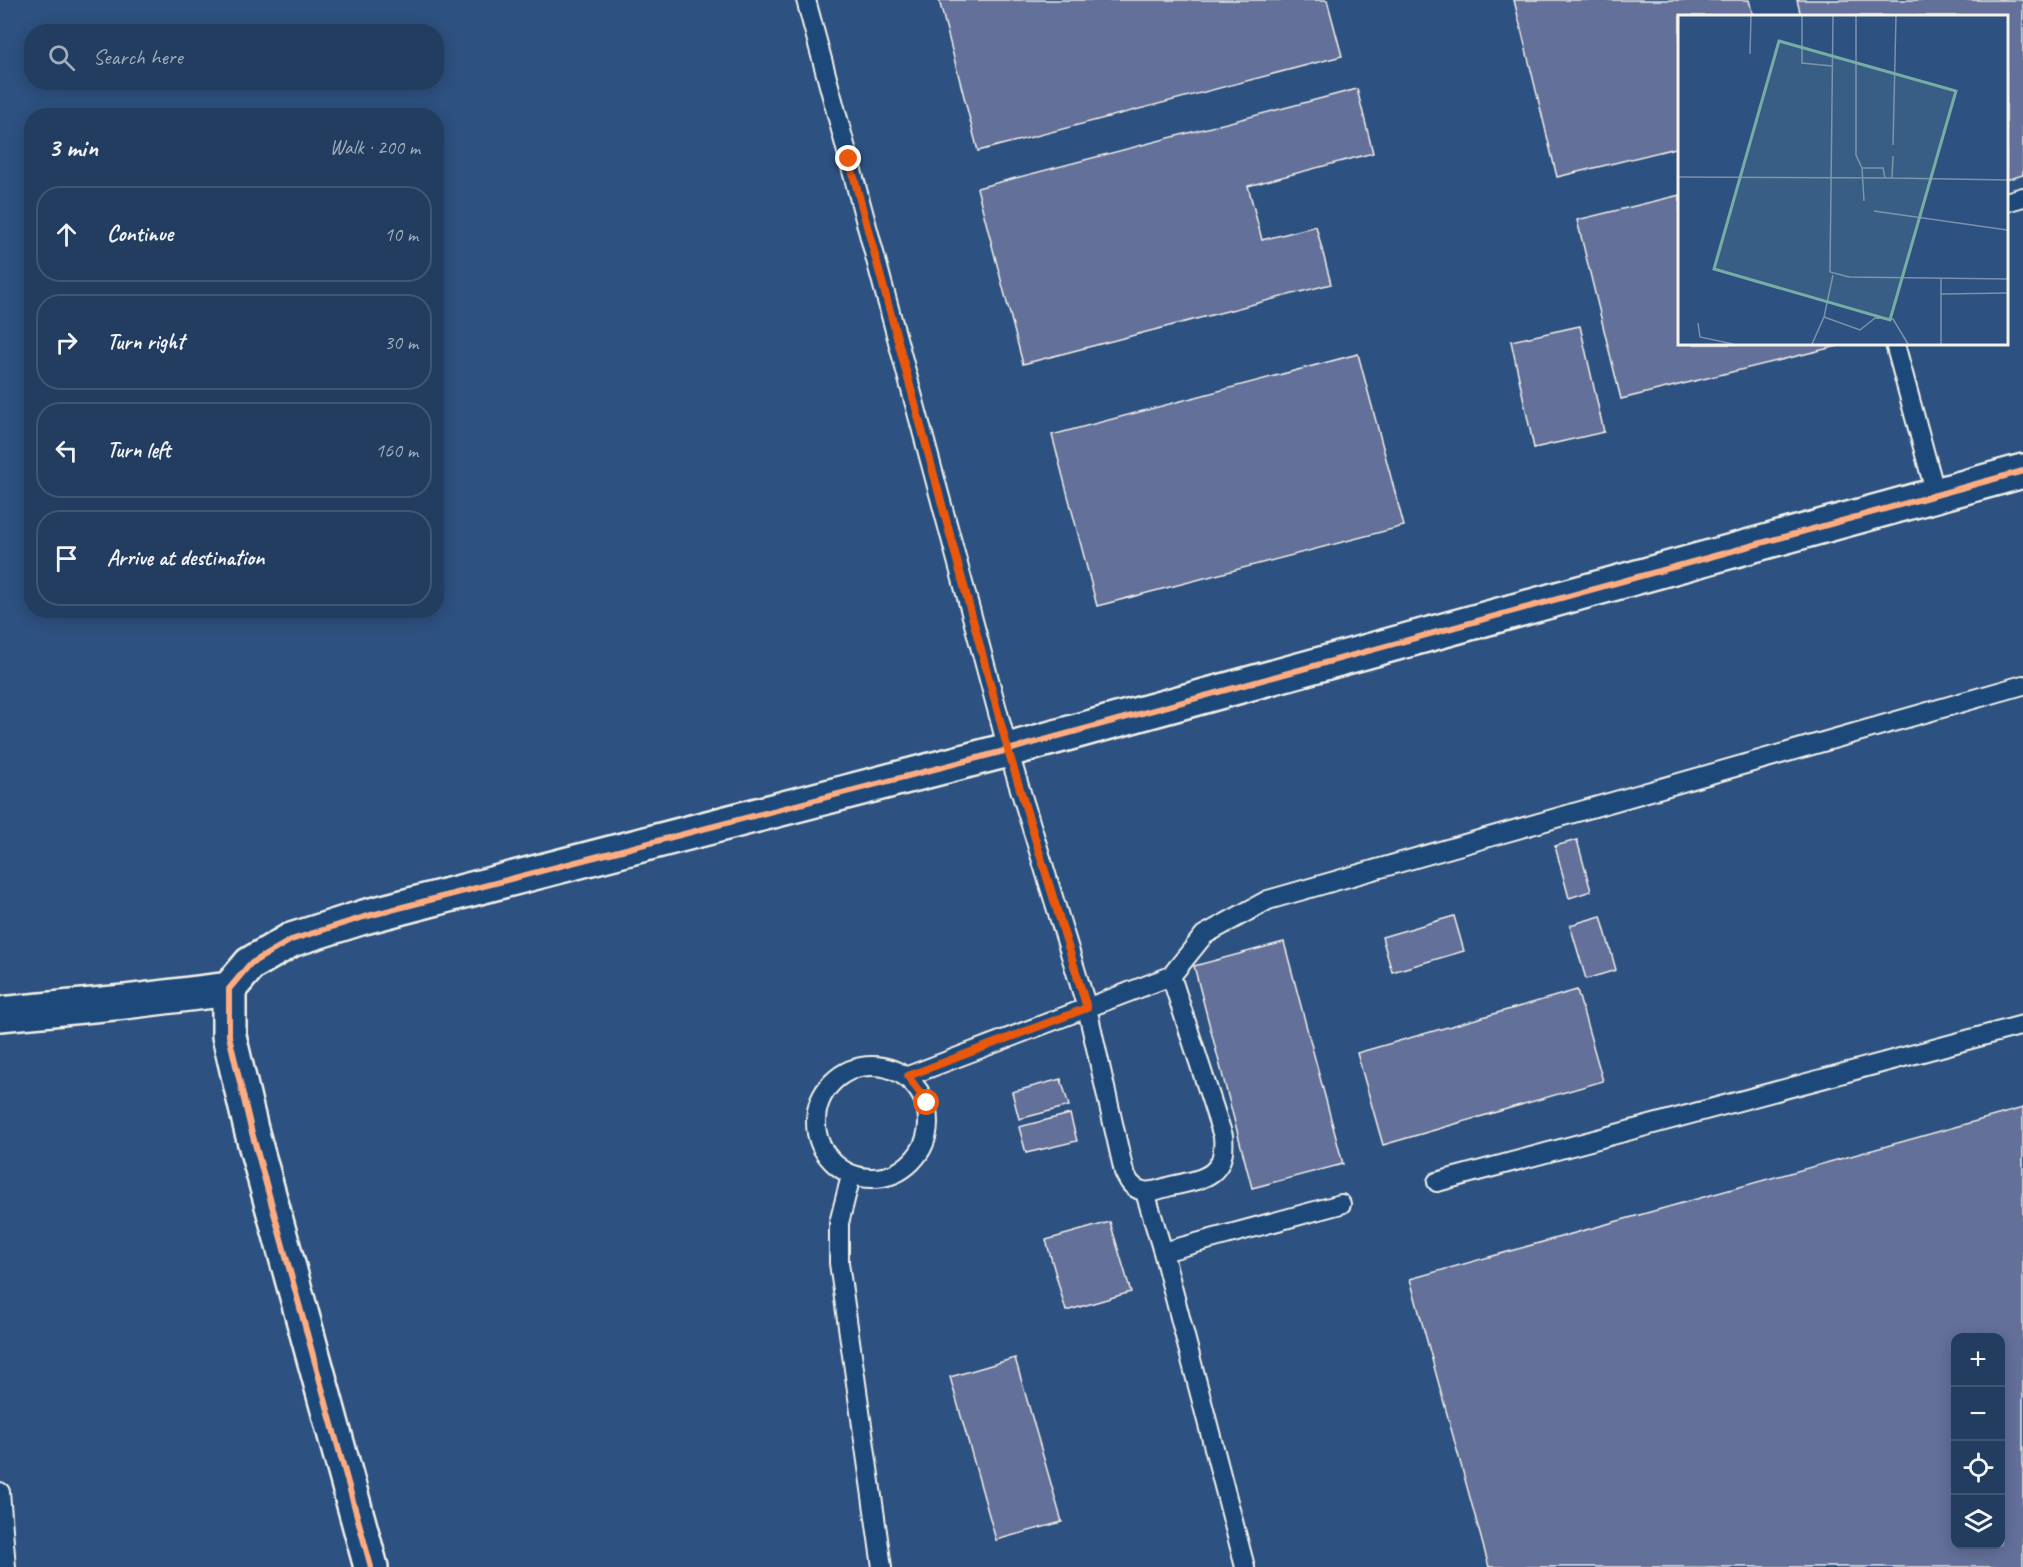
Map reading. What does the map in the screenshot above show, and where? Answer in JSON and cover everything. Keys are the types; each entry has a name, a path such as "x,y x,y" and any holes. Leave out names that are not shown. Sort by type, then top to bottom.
{"street":[{"path":"371,1567 251,1129 229,1036 230,989 250,964 291,940 364,916 1008,750 2023,471"},
{"path":"0,1014 230,989"}],"lane":[{"path":"806,0 1008,750 1087,1008 1124,1172 1131,1186 1145,1192 1202,1179 1217,1169 1225,1153 1223,1136 1171,976"},
{"path":"2008,202 2023,197"},
{"path":"1895,345 1936,495"},
{"path":"908,1076 1171,976 1204,936 1268,900 2023,685"},
{"path":"1437,1182 2023,1025"},
{"path":"878,1064 908,1076 927,1103 929,1135 912,1164 884,1179 851,1176 826,1155 815,1124 823,1092 846,1070 878,1064"},
{"path":"851,1176 839,1223 839,1263 882,1567"},
{"path":"1145,1192 1163,1252 1245,1567"},
{"path":"1163,1252 1341,1204"},
{"path":"0,1492 6,1567"}],"building":[{"path":"939,0 1327,0 1342,56 978,151"},
{"path":"1514,0 1749,0 1753,15 1678,15 1678,147 1557,177"},
{"path":"1797,0 2023,0 2023,175 2008,179 2008,15 1801,15"},
{"path":"1357,89 1373,153 1248,186 1262,240 1316,226 1331,284 1023,364 977,188"},
{"path":"1678,195 1678,345 1838,346 1621,399 1577,220"},
{"path":"1580,326 1604,432 1534,448 1511,341"},
{"path":"1358,354 1404,526 1097,606 1052,435"},
{"path":"1577,840 1591,891 1569,898 1555,846"},
{"path":"1454,916 1464,951 1392,972 1382,937"},
{"path":"1601,916 1616,970 1586,979 1570,925"},
{"path":"1284,942 1343,1164 1252,1188 1194,966"},
{"path":"1577,990 1603,1081 1383,1145 1357,1053"},
{"path":"1061,1079 1069,1106 1019,1119 1012,1092"},
{"path":"2023,1108 2023,1567 1489,1567 1410,1279"},
{"path":"1070,1114 1077,1141 1026,1153 1019,1127"},
{"path":"1110,1222 1131,1292 1066,1311 1046,1240"},
{"path":"1015,1358 1062,1522 996,1540 950,1377"}],"cycle path":[{"path":"371,1567 251,1129 229,1036 229,989 250,964 291,940 364,917 1008,750 2023,471"}],"route":[{"path":"849,159 1008,750 1087,1008 908,1076 927,1103"}]}
